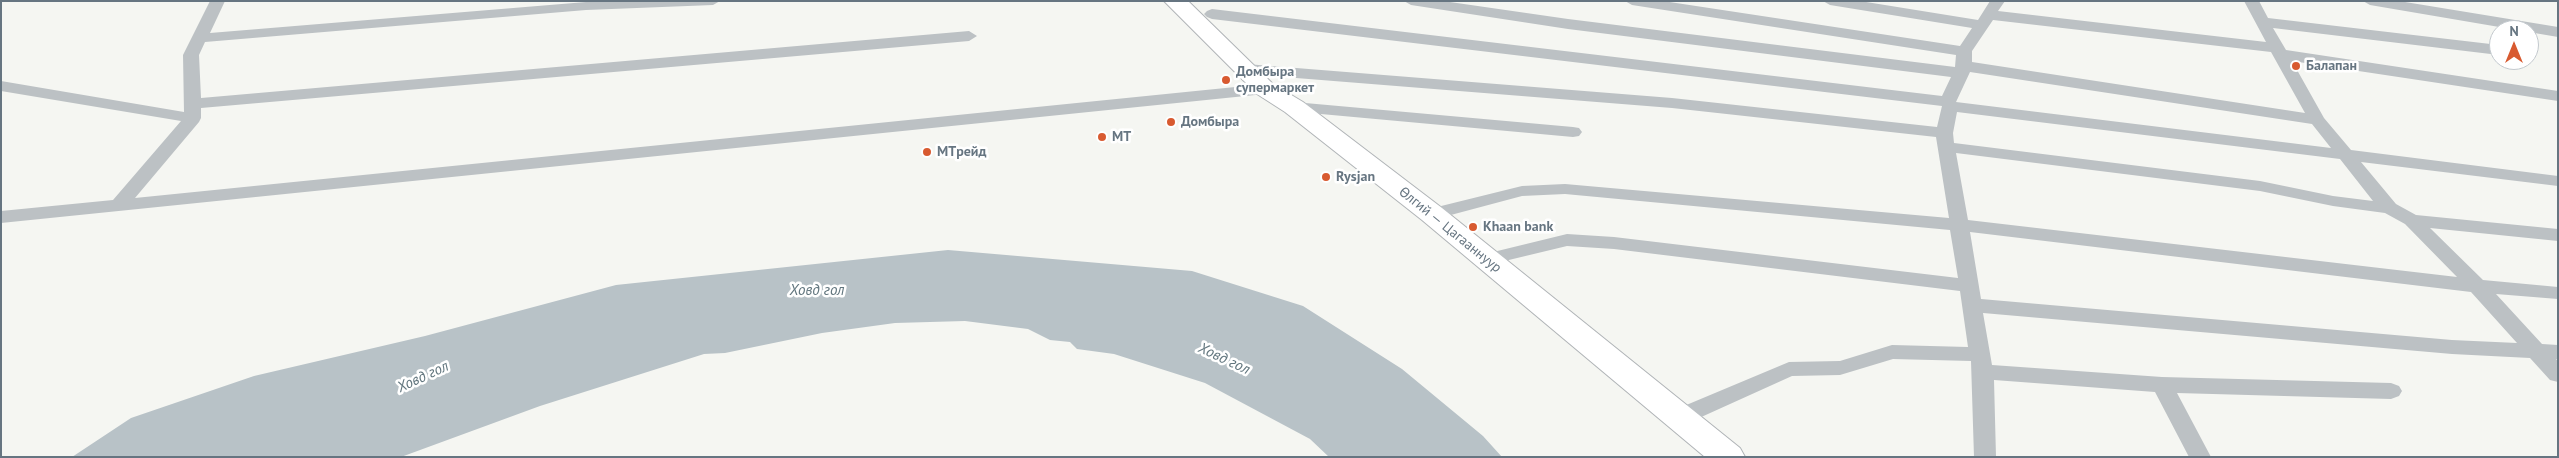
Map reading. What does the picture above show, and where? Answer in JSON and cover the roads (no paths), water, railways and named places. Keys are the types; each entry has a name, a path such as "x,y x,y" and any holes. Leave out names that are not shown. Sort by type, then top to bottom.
{"highway":[{"name":"Өлгий — Цагааннуур","path":"1175,1 1212,15 1246,69 1265,89 1294,107 1432,214 1728,457"}],"street":[{"path":"119,205 193,111 191,55 218,1"},
{"path":"200,38 586,6 713,1"},
{"path":"1411,1 1587,26 1963,63"},
{"path":"1632,1 1963,63 2317,120"},
{"path":"1830,1 1990,13 2279,51 2558,96"},
{"path":"2250,1 2317,120 2389,208"},
{"path":"2370,1 2558,32"},
{"path":"1984,457 1981,363 1957,225 1945,140 1949,104 1963,63 1990,13"},
{"path":"1212,15 1949,104 2346,156 2558,181"},
{"path":"2263,22 2489,49"},
{"path":"1,86 193,111 969,36"},
{"path":"1246,69 1672,103 1945,140 2260,186 2333,201 2389,208 2412,220 2477,286 2558,375"},
{"path":"1,217 1265,89"},
{"path":"1294,107 1573,132"},
{"path":"1432,214 1522,191 1565,189 1614,192 1957,225 2477,286 2558,293"},
{"path":"2412,220 2558,235"},
{"path":"1488,259 1567,240 1614,242 1969,296 2452,347 2558,352"},
{"path":"1680,418 1789,369 1840,368 1892,352 2162,385 2391,391"},
{"path":"2162,385 2200,457"}],"water":[{"name":"Ховд гол","path":"948,250 1192,271 1303,306 1402,369 1483,436 1502,457 1329,457 1310,439 1205,383 1114,354 1077,349 1070,342 1050,340 1028,329 965,321 895,323 822,333 725,353 704,354 540,406 401,457 72,457 131,418 254,376 425,336 616,285"}],"place":[{"name":"Балапан","path":"2296,66"},
{"name":"Домбыра супермаркет","path":"1226,80"},
{"name":"Домбыра","path":"1171,122"},
{"name":"МТ","path":"1102,137"},
{"name":"MTрейд","path":"927,152"},
{"name":"Rysjan","path":"1326,177"},
{"name":"Khaan bank","path":"1473,227"}]}
